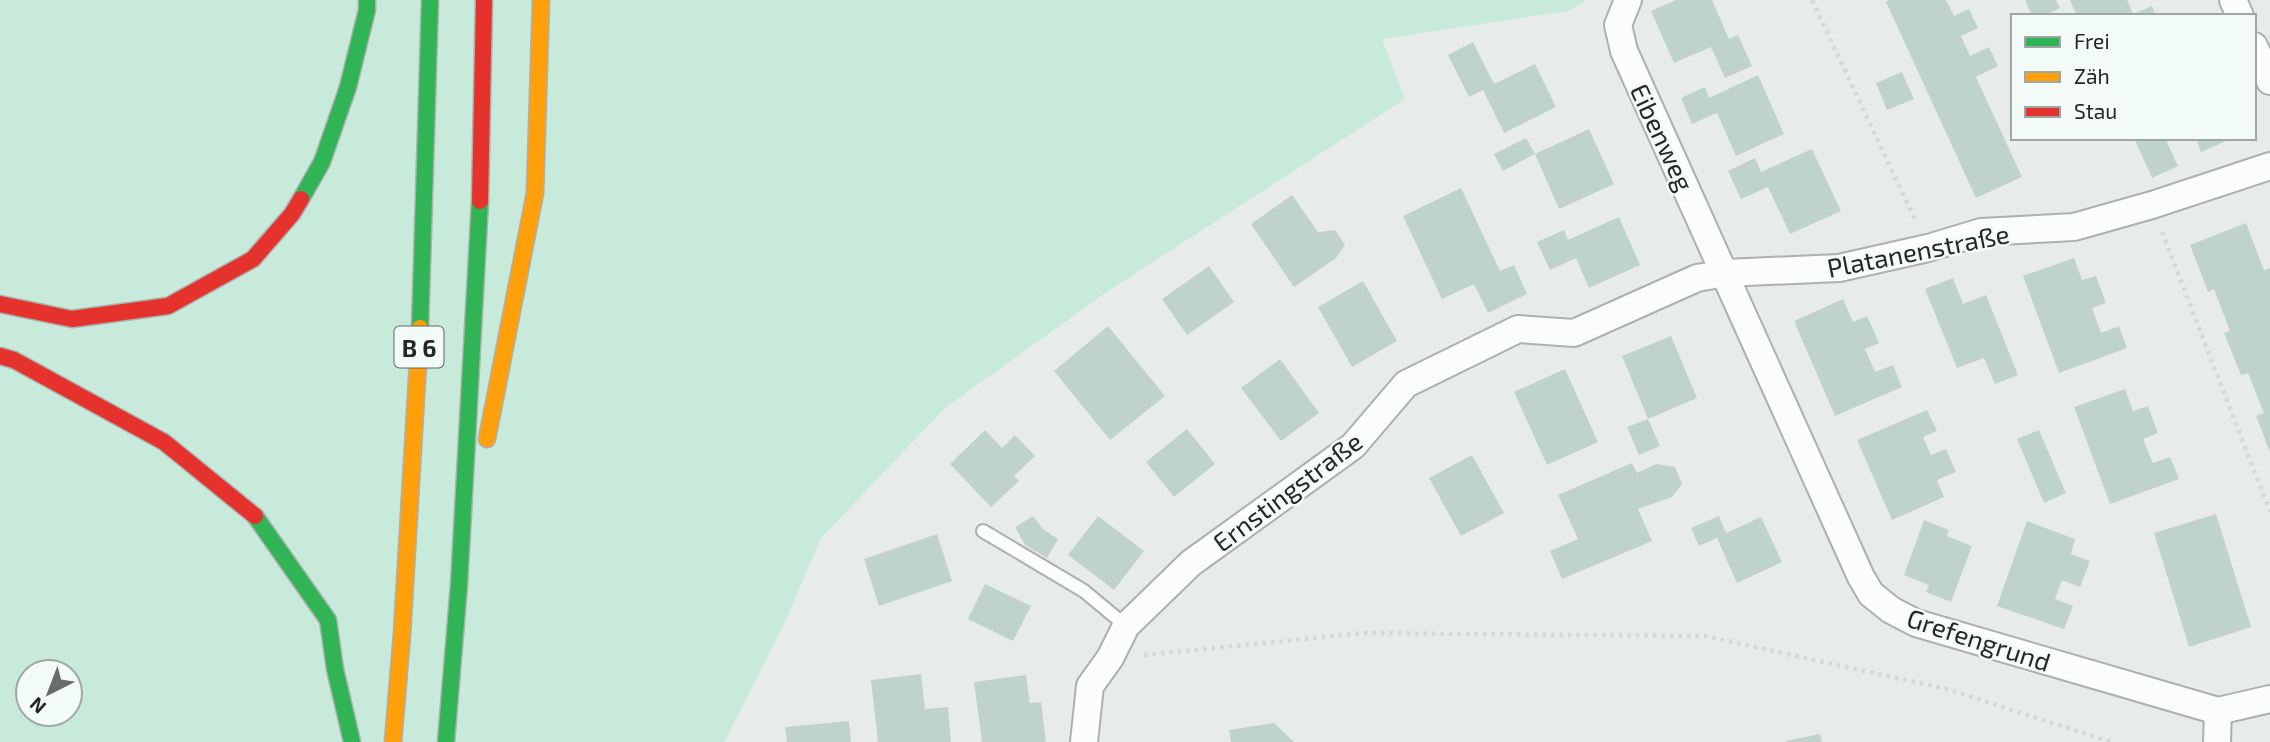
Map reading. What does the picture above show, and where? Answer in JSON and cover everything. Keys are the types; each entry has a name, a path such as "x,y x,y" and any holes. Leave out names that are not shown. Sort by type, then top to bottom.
{"highway":[{"path":"0,304 72,319 168,306 253,259 292,214 321,162 348,87 367,10 367,0"},
{"name":"B 6","path":"393,742 416,429 427,197 430,0"},
{"name":"B 6","path":"446,742 459,585 482,168 484,0"},
{"path":"459,585 535,193 541,0"},
{"path":"0,356 15,360 164,442 257,517 328,620 335,669 352,742"}],"street":[{"name":"Eibenweg","path":"1628,0 1618,25 1624,51 1725,273"},
{"path":"2256,50 2270,81"},
{"name":"Platanenstraße","path":"1725,273 1839,268 1928,248 1982,232 2074,228 2270,166"},
{"name":"Ernstingstraße","path":"1084,742 1090,686 1110,658 1125,626 1191,563 1353,446 1406,384 1518,329 1574,333 1697,278 1725,273"},
{"name":"Grefengrund","path":"1725,273 1861,577 1871,594 1891,610 1916,623 2218,711 2270,699"},
{"path":"2217,742 2218,711"}],"lane":[{"path":"984,531 1084,591 1125,626"}],"path":[{"path":"1812,0 1928,248"},
{"path":"2152,205 2270,512"},
{"path":"1110,658 1364,633 1705,636 1947,689 2112,742"}],"green space":[{"path":"0,0 1586,0 1568,11 1382,39 1405,99 1108,291 945,408 821,538 784,624 724,742 0,742"}],"building":[{"path":"1676,0 1712,0 1729,39 1738,35 1752,66 1725,78 1711,47 1674,63 1651,11"},
{"path":"1946,0 1954,16 1969,9 1978,28 1961,36 1970,56 1989,47 1998,66 1976,77 2022,177 1976,198 1886,2"},
{"path":"2025,0 2056,0 2060,8 2047,14 2031,14"},
{"path":"2070,0 2127,0 2133,14 2076,14"},
{"path":"2152,6 2155,14 2133,14"},
{"path":"1473,42 1494,84 1535,64 1556,107 1504,133 1483,90 1469,97 1448,55"},
{"path":"1902,72 1914,99 1887,110 1876,83"},
{"path":"1758,75 1784,134 1736,156 1717,113 1692,124 1681,98 1705,87 1709,98"},
{"path":"1589,129 1614,184 1559,209 1535,154"},
{"path":"1526,138 1535,154 1503,171 1494,154"},
{"path":"2135,140 2166,140 2178,166 2152,178"},
{"path":"2197,140 2228,140 2201,152"},
{"path":"1812,149 1841,211 1790,234 1768,187 1741,199 1728,171 1755,158 1761,172"},
{"path":"1461,188 1500,271 1514,265 1527,294 1488,313 1474,284 1442,299 1403,216"},
{"path":"1292,195 1318,232 1335,230 1345,245 1336,258 1294,287 1251,224"},
{"path":"1619,217 1640,265 1589,288 1576,258 1550,270 1537,242 1564,230 1568,240"},
{"path":"2246,223 2264,270 2270,268 2270,452 2256,416 2264,413 2248,373 2241,375 2224,333 2230,331 2214,289 2208,292 2190,245"},
{"path":"2074,258 2082,280 2096,276 2106,303 2092,308 2101,333 2119,326 2127,348 2059,373 2023,276"},
{"path":"1209,266 1234,302 1187,335 1162,299"},
{"path":"1953,278 1963,304 1986,295 2018,375 1995,384 1984,358 1957,368 1925,289"},
{"path":"1363,281 1397,341 1352,367 1318,307"},
{"path":"1843,299 1853,322 1867,316 1879,343 1865,349 1875,372 1893,365 1902,387 1835,416 1794,321"},
{"path":"1108,326 1165,396 1110,440 1054,371"},
{"path":"1671,336 1697,398 1648,419 1622,356"},
{"path":"1280,359 1319,413 1281,441 1241,388"},
{"path":"1565,369 1598,442 1547,465 1514,392"},
{"path":"2125,389 2133,411 2148,406 2158,433 2143,439 2153,463 2170,457 2179,479 2110,504 2074,407"},
{"path":"1927,410 1937,431 1923,437 1931,455 1946,449 1956,472 1937,480 1944,497 1892,520 1857,440"},
{"path":"1648,419 1660,446 1639,455 1627,427"},
{"path":"1187,429 1215,464 1174,497 1146,462"},
{"path":"985,430 1002,448 1015,435 1035,456 1014,476 1019,481 991,507 950,464"},
{"path":"2039,430 2066,493 2044,503 2017,439"},
{"path":"1472,455 1504,513 1461,536 1429,478"},
{"path":"1632,463 1637,473 1656,464 1675,467 1682,484 1672,497 1638,509 1652,541 1562,579 1550,551 1578,539 1558,495"},
{"path":"2216,514 2251,627 2189,647 2154,533"},
{"path":"1033,516 1043,529 1058,539 1047,558 1025,545 1015,527"},
{"path":"1098,516 1144,551 1114,590 1068,555"},
{"path":"1719,516 1726,533 1761,517 1782,562 1737,583 1717,538 1699,546 1691,528"},
{"path":"1924,520 1949,530 1947,536 1972,546 1951,602 1926,592 1929,585 1904,575"},
{"path":"2027,521 2075,539 2071,554 2090,561 2080,587 2062,580 2055,599 2073,606 2064,629 1997,606"},
{"path":"937,534 952,581 879,606 864,559"},
{"path":"985,584 1031,606 1013,641 968,619"},
{"path":"921,674 925,709 948,707 951,742 878,742 871,680"},
{"path":"1026,675 1030,703 1041,702 1046,742 982,742 974,682"},
{"path":"849,721 851,742 787,742 785,727"},
{"path":"1274,723 1294,742 1231,742 1229,730"},
{"path":"1820,734 1822,742 1785,742 1785,741"}],"traffic: fast":[{"path":"301,199 322,162 348,87 367,10 367,0"},
{"path":"420,328 430,0"},
{"path":"446,742 459,585 480,201"},
{"path":"255,516 328,620 335,669 352,742"}],"traffic: slow":[{"path":"487,439 535,193 541,0"},
{"path":"393,742 420,328"}],"traffic: jam":[{"path":"480,201 484,0"},
{"path":"0,304 72,319 168,306 253,259 292,214 301,199"},
{"path":"0,356 14,360 164,442 255,516"}]}
